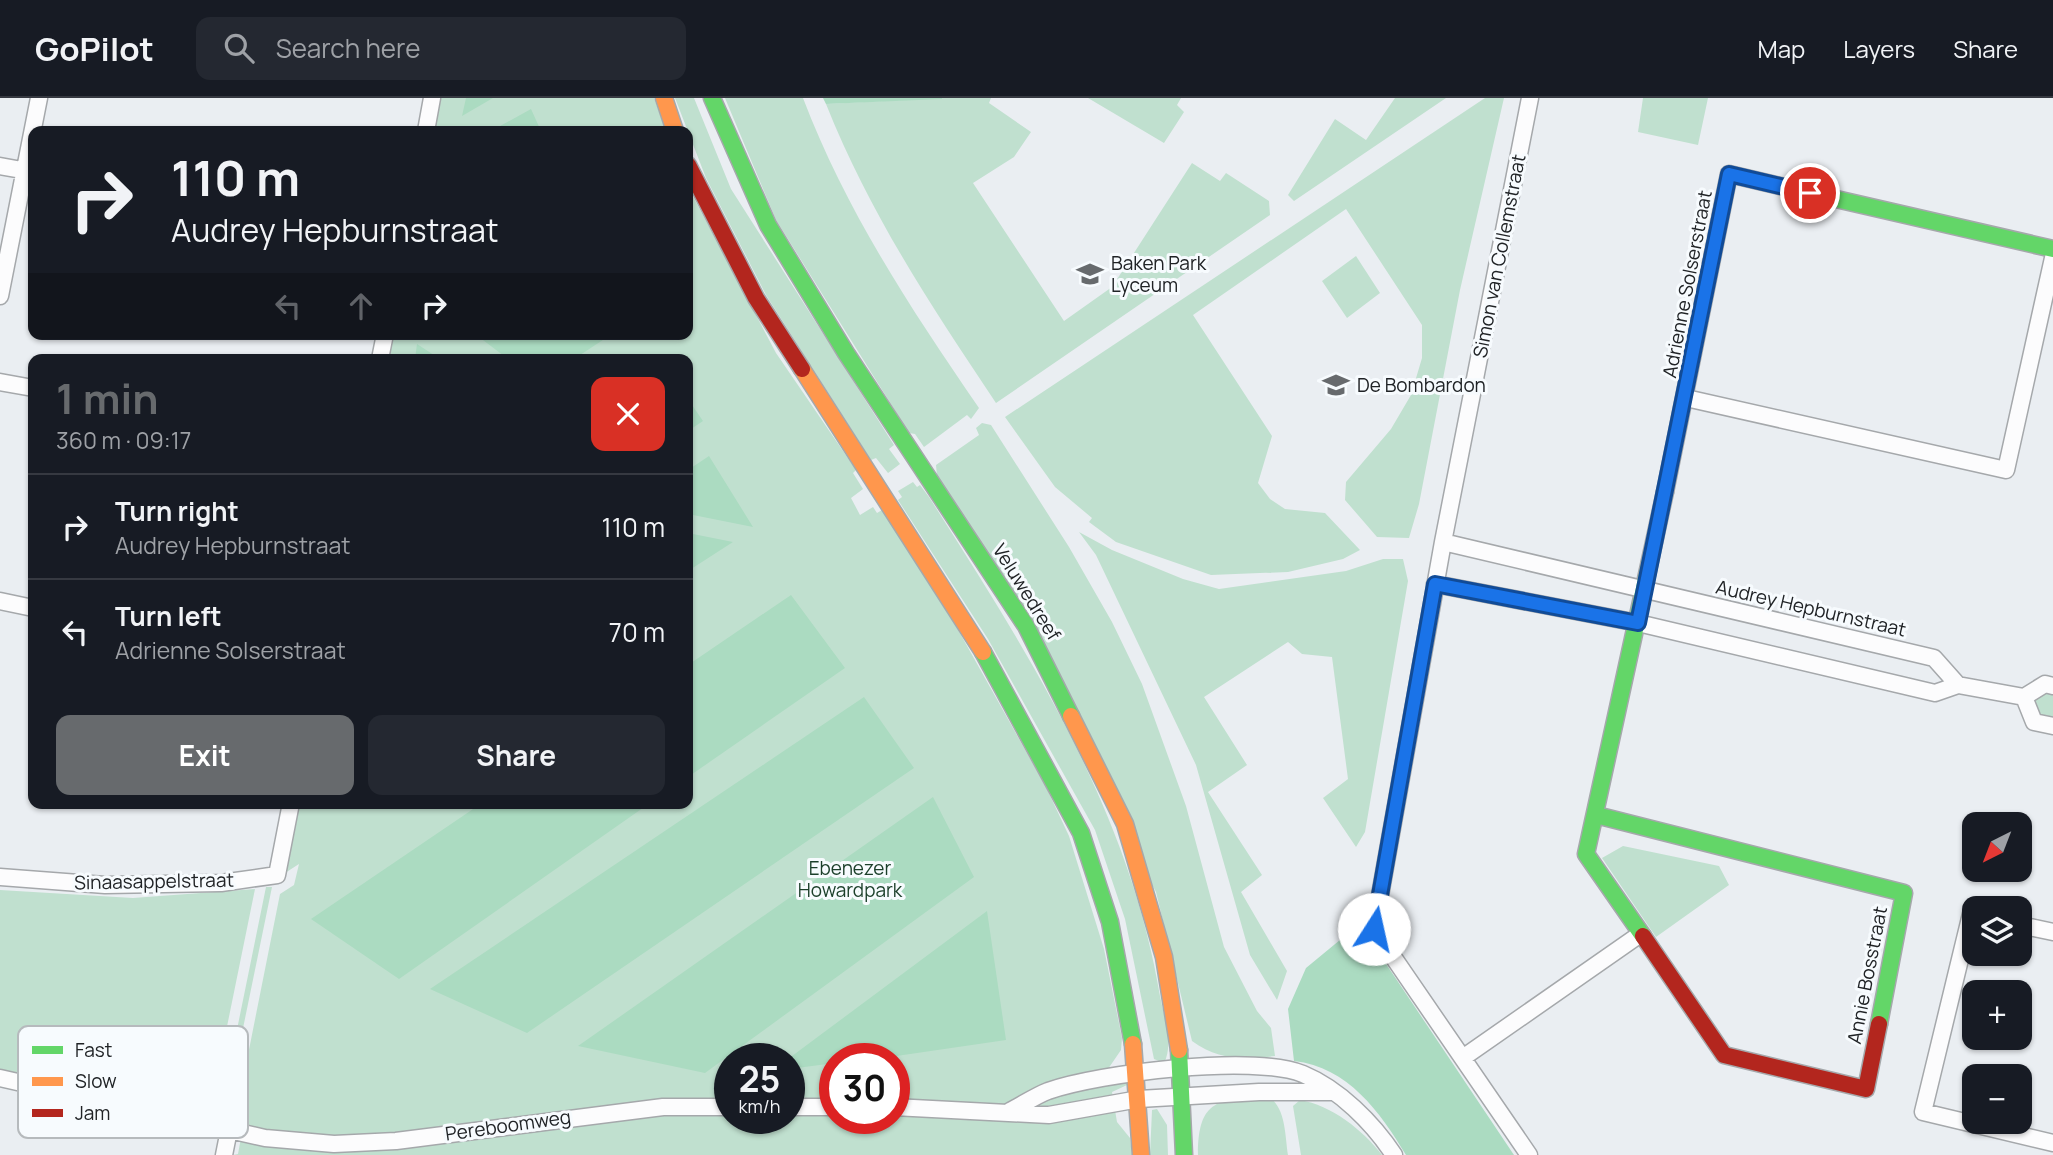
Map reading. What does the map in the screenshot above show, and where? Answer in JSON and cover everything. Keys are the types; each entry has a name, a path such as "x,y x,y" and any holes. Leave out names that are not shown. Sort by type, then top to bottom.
{"main road":[{"path":"664,98 673,126"},
{"name":"Veluwedreef","path":"712,98 768,225 904,442 1026,626 1125,824 1164,957 1182,1068 1184,1155"},
{"name":"Adrienne Solserstraat","path":"1644,590 1686,398 1729,174 2053,249"},
{"path":"693,175 756,298 972,632 1081,832 1110,922 1132,1026 1141,1155"},
{"path":"1638,623 1644,590"},
{"name":"Annie Bosstraat","path":"1595,816 1904,893 1866,1089 1724,1055 1639,935 1586,854 1638,623"}],"street":[{"path":"35,126 39,98"},
{"path":"427,126 432,98"},
{"name":"Simon van Collemstraat","path":"1529,1155 1374,929 1435,584 1530,98"},
{"path":"0,166 28,171"},
{"path":"0,296 28,175"},
{"name":"Adrienne Solserstraat","path":"1686,398 2006,470 2053,258"},
{"path":"0,382 28,387"},
{"name":"Audrey Hepburnstraat","path":"1443,542 1934,658 1958,685"},
{"path":"1435,584 1638,623 1935,693 1958,685 2024,697 2045,684 2053,686"},
{"path":"0,601 28,607"},
{"path":"2024,697 2034,722 2053,726"},
{"name":"Sinaasappelstraat","path":"0,877 105,884 221,883 277,875 290,809"},
{"path":"2032,928 2053,932"},
{"path":"1464,1057 1639,935"},
{"path":"1962,948 1923,1112 2053,1143"},
{"path":"1008,1112 1047,1091 1137,1073 1222,1064 1283,1068 1305,1075 1359,1112 1394,1155"},
{"name":"Pereboomweg","path":"0,1078 18,1082"},
{"path":"910,1108 1049,1115 1139,1099 1330,1091"},
{"name":"Pereboomweg","path":"248,1134 347,1144 396,1141 663,1107 714,1107"}],"green space":[{"path":"441,98 654,98 664,126 436,126"},
{"path":"466,98 493,98 462,116"},
{"path":"675,98 694,98 731,189 894,445 889,449 900,464 888,473 876,458 871,460 766,295 706,178 693,144 693,126 686,126"},
{"path":"725,98 803,98 820,140 860,220 929,334 979,408 971,419 967,415 924,447 915,434 909,433 776,220"},
{"path":"823,98 942,98 942,99 826,104"},
{"path":"991,98 989,103 1031,132 1014,157 973,183 1064,321 1112,287 1192,163 1220,181 1226,173 1269,201 1270,215 996,403 903,258 862,183 826,104"},
{"path":"1088,98 1181,98 1177,105 1184,112 1164,143"},
{"path":"1395,98 1446,98 1294,201 1288,195 1335,119 1366,140"},
{"path":"1485,98 1504,98 1460,290 1419,504 1409,538 1377,537 1345,500 1346,482 1391,429 1411,395 1422,358 1422,325 1346,209 1193,315 1272,436 1258,483 1270,499 1285,509 1325,513 1360,550 1343,559 1288,572 1211,575 1116,542 1089,522 1092,518 1055,487 1005,417"},
{"path":"1643,98 1708,98 1698,145 1638,132"},
{"path":"531,109 539,126 500,126"},
{"name":"Ebenezer Howardpark","path":"693,196 776,353 856,470 853,473 863,489 851,498 860,515 873,507 877,513 882,510 957,628 1046,787 1069,836 1104,949 1122,1038 1121,1050 1108,1069 1110,1082 1125,1080 1127,1085 1112,1092 1117,1122 1130,1138 1132,1155 233,1155 238,1154 241,1138 248,1138 248,1055 280,894 294,885 299,864 285,873 298,809 693,809 693,354 390,354 393,340 693,340"},
{"path":"1356,256 1380,293 1347,318 1322,281"},
{"path":"483,340 603,340 582,354 501,354"},
{"path":"417,344 432,354 416,354"},
{"path":"693,406 703,421 693,428"},
{"path":"982,423 991,425 1069,547 1112,622 1142,684 1186,806 1224,947 1257,1011 1271,1028 1275,1056 1232,1057 1212,1052 1192,1041 1156,892 937,476 936,465 979,435 976,428"},
{"path":"709,456 753,527 693,515 693,467"},
{"path":"913,482 917,487 920,485 929,497 1003,615 1038,675 1100,798 1125,862 1145,928 1167,1030 1168,1047 1164,1063 1154,1059 1125,919 1095,830 988,639 898,500 902,497 898,491"},
{"path":"1079,532 1112,550 1183,579 1219,589 1346,571 1383,559 1403,559 1408,581 1365,832 1356,847 1323,798 1348,779 1332,657 1302,654 1288,642 1204,697 1247,765 1208,792 1262,875 1241,892 1287,971 1277,1000 1250,955 1196,765 1096,555"},
{"path":"693,534 733,542 693,568"},
{"path":"791,595 845,668 693,774 693,662"},
{"path":"2044,693 2053,695 2053,720 2039,716 2031,702"},
{"path":"864,697 914,768 527,1033 430,989"},
{"path":"933,797 974,877 746,1043 714,1043 714,1066 705,1073 578,1046"},
{"path":"473,809 641,809 399,979 311,919"},
{"path":"1623,846 1719,866 1729,885 1656,937 1602,858"},
{"path":"266,887 272,887 243,1026 238,1026"},
{"path":"255,889 227,1026 18,1026 18,1074 0,1070 0,890 133,898"},
{"path":"987,911 1006,1040 910,1054 910,1043 819,1043 819,1065 805,1067 805,1046"},
{"path":"1366,934 1514,1155 1406,1155 1373,1108 1346,1082 1331,1072 1294,1061 1288,1009 1306,968 1346,935"},
{"path":"1269,1097 1282,1115 1288,1155 1198,1155 1202,1122 1207,1112 1215,1105 1237,1099"},
{"path":"1300,1100 1335,1113 1366,1137 1382,1155 1301,1155 1293,1106"},
{"path":"1157,1109 1167,1125 1168,1155 1150,1155 1152,1110"}],"traffic: fast":[{"path":"712,98 768,225 846,353 1026,626 1071,716"},
{"path":"1810,193 2053,249"},
{"path":"1643,936 1586,854 1665,492"},
{"path":"983,652 1081,833 1110,922 1133,1044"},
{"path":"1596,815 1904,893 1879,1024"},
{"path":"1179,1050 1184,1155"}],"traffic: slow":[{"path":"664,98 673,126"},
{"path":"1665,492 1729,174 1810,193"},
{"path":"802,369 983,652"},
{"path":"1071,716 1125,824 1164,957 1179,1050"},
{"path":"1133,1044 1141,1155"}],"traffic: jam":[{"path":"693,175 756,298 802,369"},
{"path":"1643,936 1724,1055 1866,1089 1879,1024"}],"place":[{"name":"Baken Park Lyceum","path":"1090,274"},
{"name":"De Bombardon","path":"1336,385"}],"route":[{"path":"1374,929 1435,584 1638,623 1686,398 1729,174 1810,193"}]}
